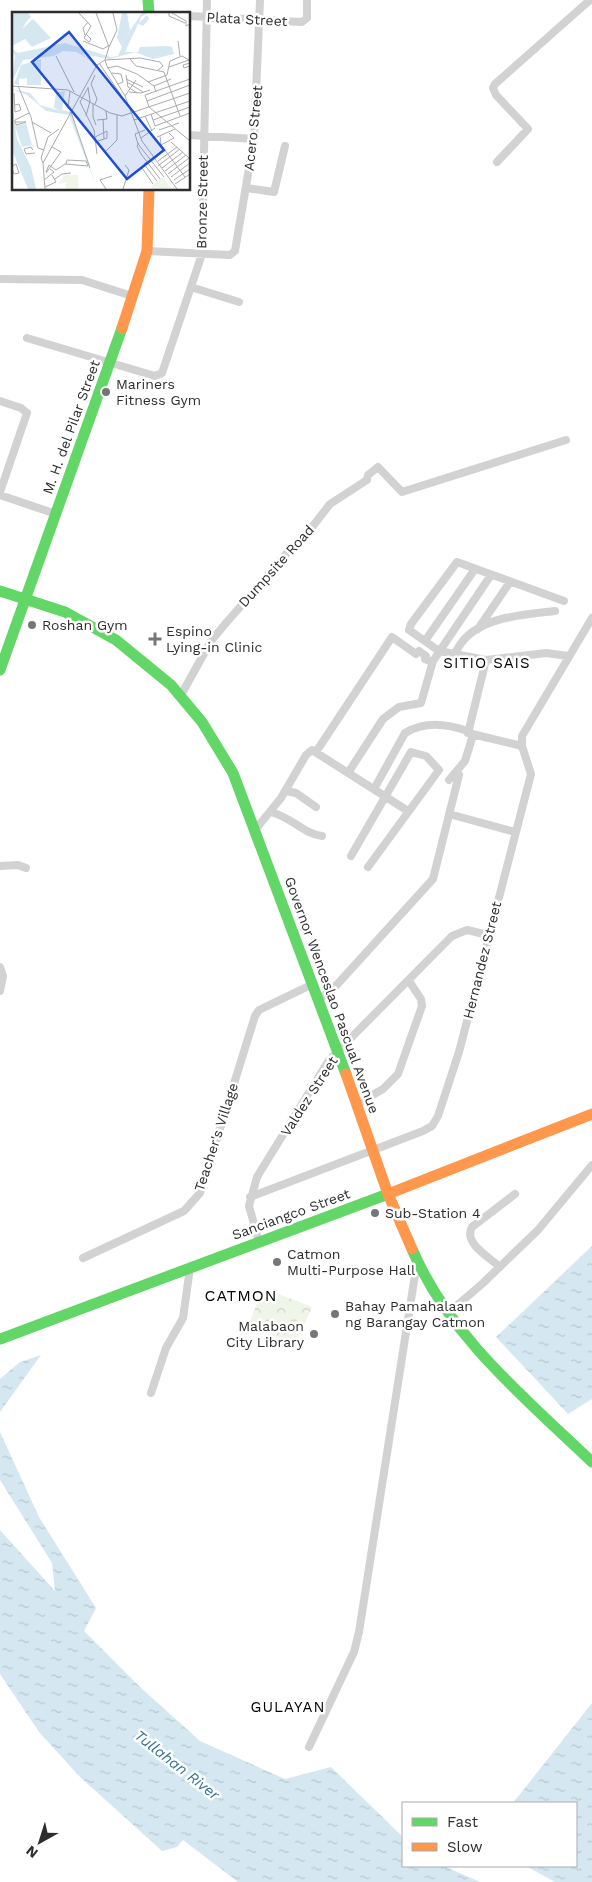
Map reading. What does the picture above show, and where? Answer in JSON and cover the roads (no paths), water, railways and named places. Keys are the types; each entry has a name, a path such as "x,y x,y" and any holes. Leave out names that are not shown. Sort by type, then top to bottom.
{"main road":[{"name":"M. H. del Pilar Street","path":"0,670 110,364 147,251 149,190"},
{"name":"Governor Wenceslao Pascual Avenue","path":"0,591 66,612 116,640 140,658 181,695 225,758 255,830 319,999 388,1194 417,1262 448,1313 485,1360 592,1462"},
{"name":"Sanciangco Street","path":"0,1340 388,1194 592,1114"}],"street":[{"name":"Bronze Street","path":"110,364 156,376 162,374 202,254 207,0"},
{"name":"Acero Street","path":"202,254 233,254 247,188 254,139 260,0"},
{"name":"Plata Street","path":"190,16 305,21 307,0"},
{"path":"497,162 528,129 496,95 493,88 495,84 590,0"},
{"path":"190,135 254,139"},
{"path":"247,188 274,192 284,146"},
{"path":"147,251 202,254"},
{"path":"0,279 82,280 132,296"},
{"path":"191,287 239,302"},
{"path":"27,338 110,364"},
{"path":"0,401 21,408 27,413 0,494 56,514"},
{"name":"Dumpsite Road","path":"181,695 211,641 287,553 302,540 330,504 367,480 368,475 381,467 397,490 402,492 566,440"},
{"path":"564,601 457,562 411,624 410,630 439,651 486,660 546,653 568,656"},
{"path":"425,640 475,569"},
{"path":"348,774 383,719 399,707 421,703 432,662 491,575"},
{"path":"477,630 510,582"},
{"path":"455,654 466,635 508,616 554,611"},
{"path":"374,789 408,730 436,724 448,724 471,733 522,746 522,736 592,618"},
{"path":"316,752 392,637 416,654 419,651 426,656 425,659 432,662"},
{"path":"449,780 465,761 486,660"},
{"name":"Hernandez Street","path":"250,1197 373,1152 427,1129 436,1120 459,1052 531,774 522,746"},
{"path":"255,830 286,791 306,755 312,750 408,811"},
{"path":"351,856 411,752 426,756 439,770 368,867"},
{"path":"319,999 333,989 433,879 459,775"},
{"path":"286,791 296,793 316,808"},
{"path":"271,812 286,816 312,835 322,836"},
{"path":"449,814 515,832"},
{"path":"0,866 18,865 26,868"},
{"name":"Valdez Street","path":"259,1242 249,1206 257,1177 330,1060 346,1046 452,936 460,931 467,930 488,935"},
{"path":"0,967 3,976 0,991"},
{"path":"357,1104 390,1084 403,1066 422,1006 422,999 409,981"},
{"name":"Teacher's Village","path":"83,1258 184,1211 193,1202 200,1193 255,1016 259,1010 313,984"},
{"path":"448,1313 538,1230 592,1165"},
{"path":"500,1267 469,1239 468,1233 472,1227 515,1194"},
{"path":"309,1747 354,1652 359,1632 417,1262"},
{"path":"151,1393 166,1348 184,1314 190,1268"}],"water":[{"path":"592,1246 592,1399 568,1414 496,1337"},
{"path":"41,1355 0,1412 0,1379 20,1362"},
{"name":"Tullahan River","path":"0,1432 39,1517 96,1608 84,1631 139,1686 200,1741 285,1779 331,1767 402,1836 402,1867 446,1867 480,1882 238,1882 183,1840 177,1847 162,1851 80,1777 39,1732 0,1674 0,1530 55,1591 52,1563 0,1480"},
{"path":"592,1703 592,1882 555,1882 528,1867 577,1867 577,1802 514,1802"}],"place":[{"name":"Mariners Fitness Gym","path":"106,392"},
{"name":"Roshan Gym","path":"32,625"},
{"name":"Espino Lying-in Clinic","path":"155,639"},
{"name":"Sub-Station 4","path":"375,1213"},
{"name":"Catmon Multi-Purpose Hall","path":"277,1262"},
{"name":"Bahay Pamahalaan ng Barangay Catmon","path":"335,1314"},
{"name":"Malabaon City Library","path":"314,1334"}],"district":[{"name":"SITIO SAIS","path":"487,663"},
{"name":"CATMON","path":"241,1295"},
{"name":"GULAYAN","path":"288,1707"}]}
